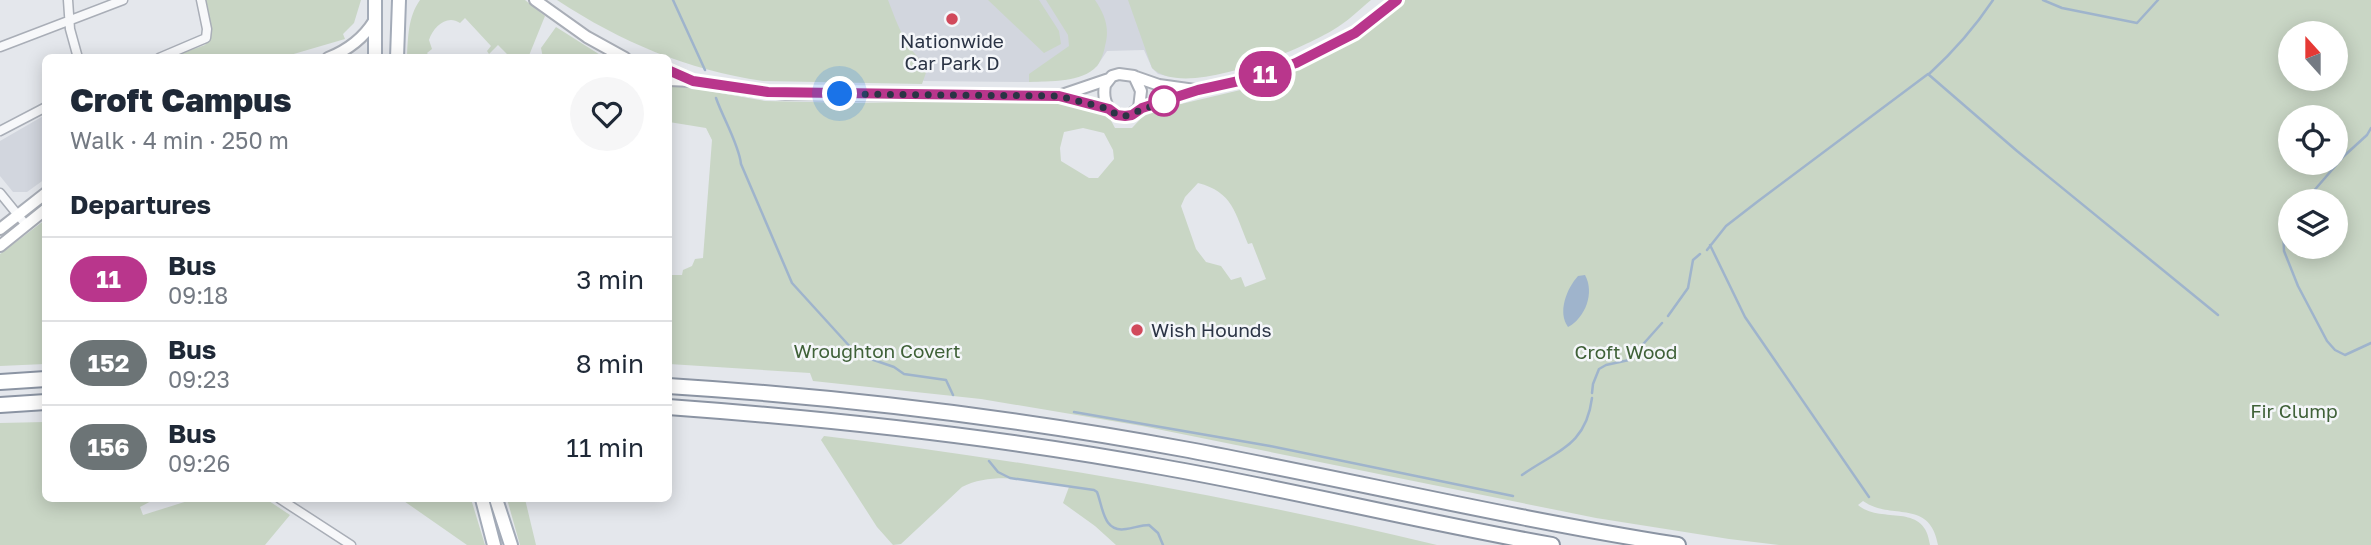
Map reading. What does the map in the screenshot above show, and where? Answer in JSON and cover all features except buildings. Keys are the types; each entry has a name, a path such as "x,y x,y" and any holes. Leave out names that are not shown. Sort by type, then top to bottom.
{"highway":[{"path":"0,382 42,379"},
{"path":"672,386 826,399 1069,430 1204,453 1517,517 1678,545"},
{"path":"0,405 42,401"},
{"path":"672,407 894,428 1107,458 1241,481 1552,545"}],"main road":[{"path":"535,0 587,37 618,54"},
{"path":"1137,110 1198,90 1266,74 1309,57 1361,29 1398,0"},
{"path":"397,54 401,2"},
{"path":"335,54 366,34 376,8"},
{"path":"375,54 376,8"},
{"path":"672,72 693,81"},
{"path":"1059,96 1119,74 1159,85 1198,90"},
{"path":"672,80 786,94 1059,96 1125,116 1132,115 1141,102 1141,90 1134,76"},
{"path":"1109,79 1104,93 1109,109"},
{"path":"0,229 42,196"},
{"path":"0,246 42,212"},
{"path":"483,502 494,545"},
{"path":"497,502 511,545"}],"street":[{"path":"68,0 69,19 77,54"},
{"path":"0,47 123,0"},
{"path":"168,54 206,38 207,29 201,0"},
{"path":"0,131 42,109"},
{"path":"0,193 26,225"},
{"path":"285,502 351,545"}],"shaded area":[{"path":"875,0 1285,0 1252,65 1213,75 1171,77 1158,74 1152,68 1144,50 1107,51 1097,66 1081,75 1064,80 1029,82 924,81 910,74"},
{"path":"42,117 42,181 27,192 13,192 0,176 0,141"}],"green space":[{"path":"206,0 361,0 354,23 343,34 345,39 294,54 180,54 205,45 211,35"},
{"path":"420,0 525,0 545,16 530,54 507,54 498,45 489,54 487,51 491,46 465,18 460,23 450,20 441,23 429,40 432,49 428,54 407,54 408,35"},
{"path":"557,0 888,0 908,45 928,67 922,84 763,81 681,62 672,58 672,54 661,54 630,41"},
{"path":"988,0 1039,0 1059,31 1061,44 1044,53"},
{"path":"1046,0 1095,0 1099,6 1106,22 1107,33 1100,62 1091,72 1065,80 1029,82 1029,74 1069,46 1068,35"},
{"path":"1128,0 1371,0 1338,27 1295,49 1242,68 1189,78 1168,76 1152,68"},
{"path":"1404,0 2371,0 2371,545 1938,545 1934,530 1927,521 1908,513 1874,507 1863,501 1858,505 1867,511 1911,518 1920,523 1926,531 1930,545 1779,545 1596,518 1142,426 981,399 813,381 810,373 672,364 672,275 682,275 683,270 692,266 695,259 703,258 712,140 706,128 672,122 672,85 765,101 856,103 1004,100 1073,105 1108,115 1115,128 1132,128 1147,112 1249,88 1345,46","holes":["1083,128 1104,133 1113,150 1114,159 1098,178 1089,178 1061,161 1060,148 1064,132","1198,183 1219,192 1231,205 1248,244 1252,243 1266,279 1245,287 1241,277 1231,280 1221,266 1206,262 1196,249 1181,206 1185,197"]},
{"path":"556,27 599,54 542,54 541,48"},
{"path":"42,222 42,364 0,366 0,254"},
{"path":"42,422 42,502 149,502 140,507 143,515 184,502 270,502 290,515 265,545 0,545 0,423"},
{"path":"824,436 1132,482 1285,511 1437,545 1116,545 1063,503 1069,487 1001,478 974,482 962,487 901,544 893,545 877,527 821,440"},
{"path":"405,502 472,502 485,545 467,545"},
{"path":"508,502 526,502 536,545 520,545"}],"water":[{"path":"1585,275 1589,289 1587,304 1579,318 1568,327 1563,314 1567,293 1578,276"}],"waterway":[{"path":"673,0 705,70"},
{"path":"1929,74 1963,39 1993,0"},
{"path":"2043,0 2062,8 2137,23 2158,0"},
{"path":"1707,250 1726,226 1928,74 2017,151 2218,315"},
{"path":"716,98 792,283 853,350 904,374 946,380 953,395"},
{"path":"2315,189 2371,128"},
{"path":"1710,245 1745,317 1869,497"},
{"path":"1668,316 1688,288 1693,260 1700,254"},
{"path":"2287,259 2298,286 2327,341 2335,350 2345,355 2371,343"},
{"path":"1592,393 1599,369 1629,360 1662,323"},
{"path":"1522,475 1558,453 1576,437 1589,414 1592,398"},
{"path":"1074,412 1270,446 1513,496"},
{"path":"989,461 998,472 1010,478 1094,490 1105,518 1113,527 1126,529 1149,525 1158,533 1163,545"}],"bus line":[{"name":"11","path":"672,72 693,81 786,94 1059,96 1125,116 1198,90 1248,79 1296,63 1355,33 1397,0"}],"place":[{"name":"Nationwide Car Park D","path":"952,19"},
{"name":"Wish Hounds","path":"1137,330"}],"route":[{"path":"840,94 1059,96 1125,116 1169,100 1164,101"}],"park label":[{"name":"Wroughton Covert","path":"877,351"},
{"name":"Croft Wood","path":"1626,352"},
{"name":"Fir Clump","path":"2294,411"}]}
